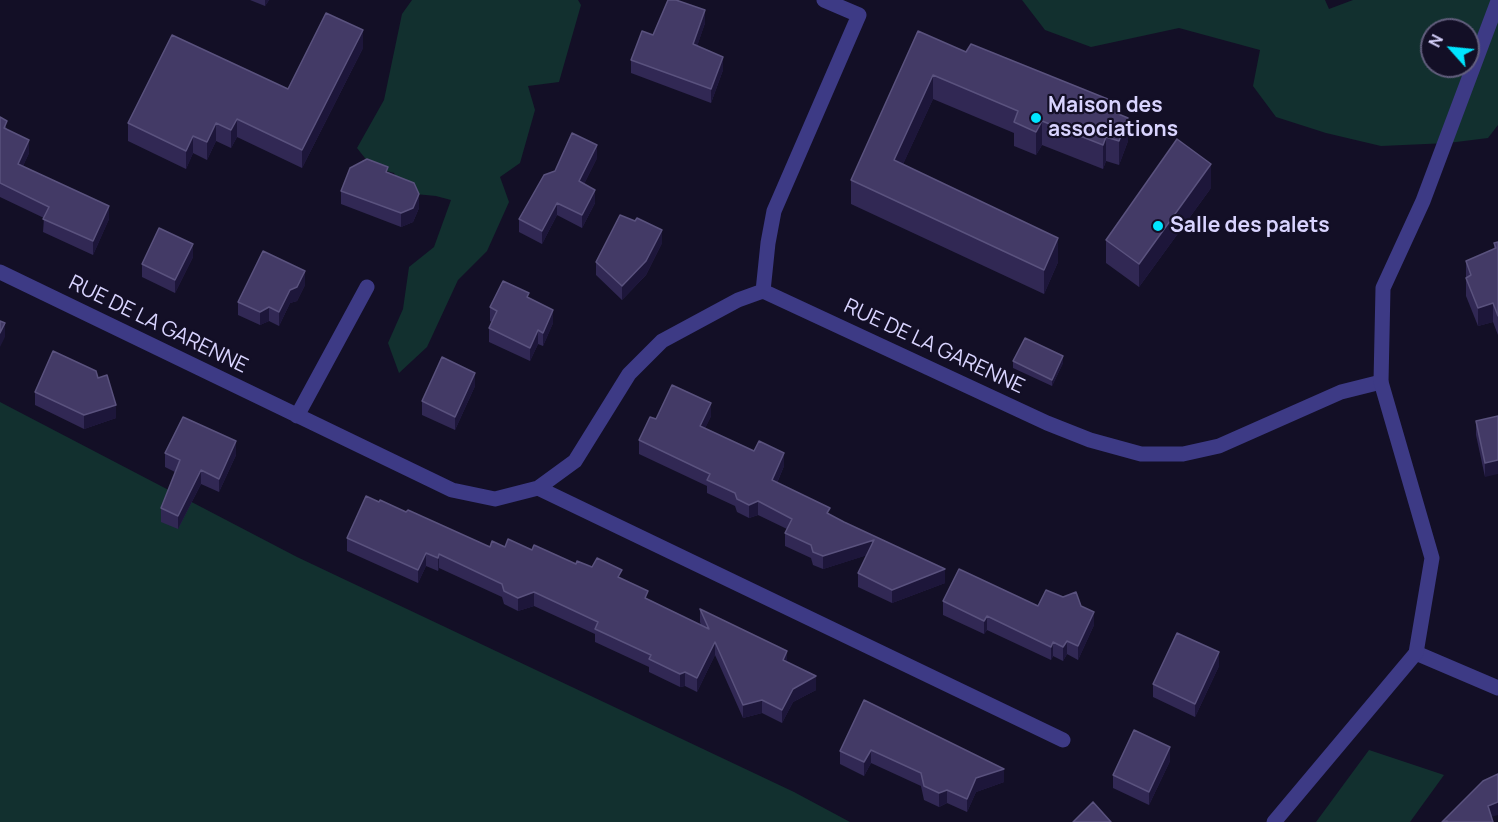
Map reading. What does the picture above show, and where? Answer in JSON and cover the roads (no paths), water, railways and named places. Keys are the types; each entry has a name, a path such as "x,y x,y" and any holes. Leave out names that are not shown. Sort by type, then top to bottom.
{"street":[{"path":"763,291 774,211 859,15 824,0"},
{"path":"1274,822 1416,653 1432,558 1381,382 1383,288 1423,201 1498,1"},
{"name":"RUE DE LA GARENNE","path":"0,272 452,490 495,499 538,488 575,461 629,374 662,341 738,300 763,291 1047,423 1090,440 1141,454 1183,454 1219,446 1341,392 1381,382"},
{"path":"297,416 367,287"},
{"path":"538,488 1063,740"},
{"path":"1416,653 1498,688"}],"place":[{"name":"Maison des associations","path":"1036,118"},
{"name":"Salle des palets","path":"1158,226"}]}
